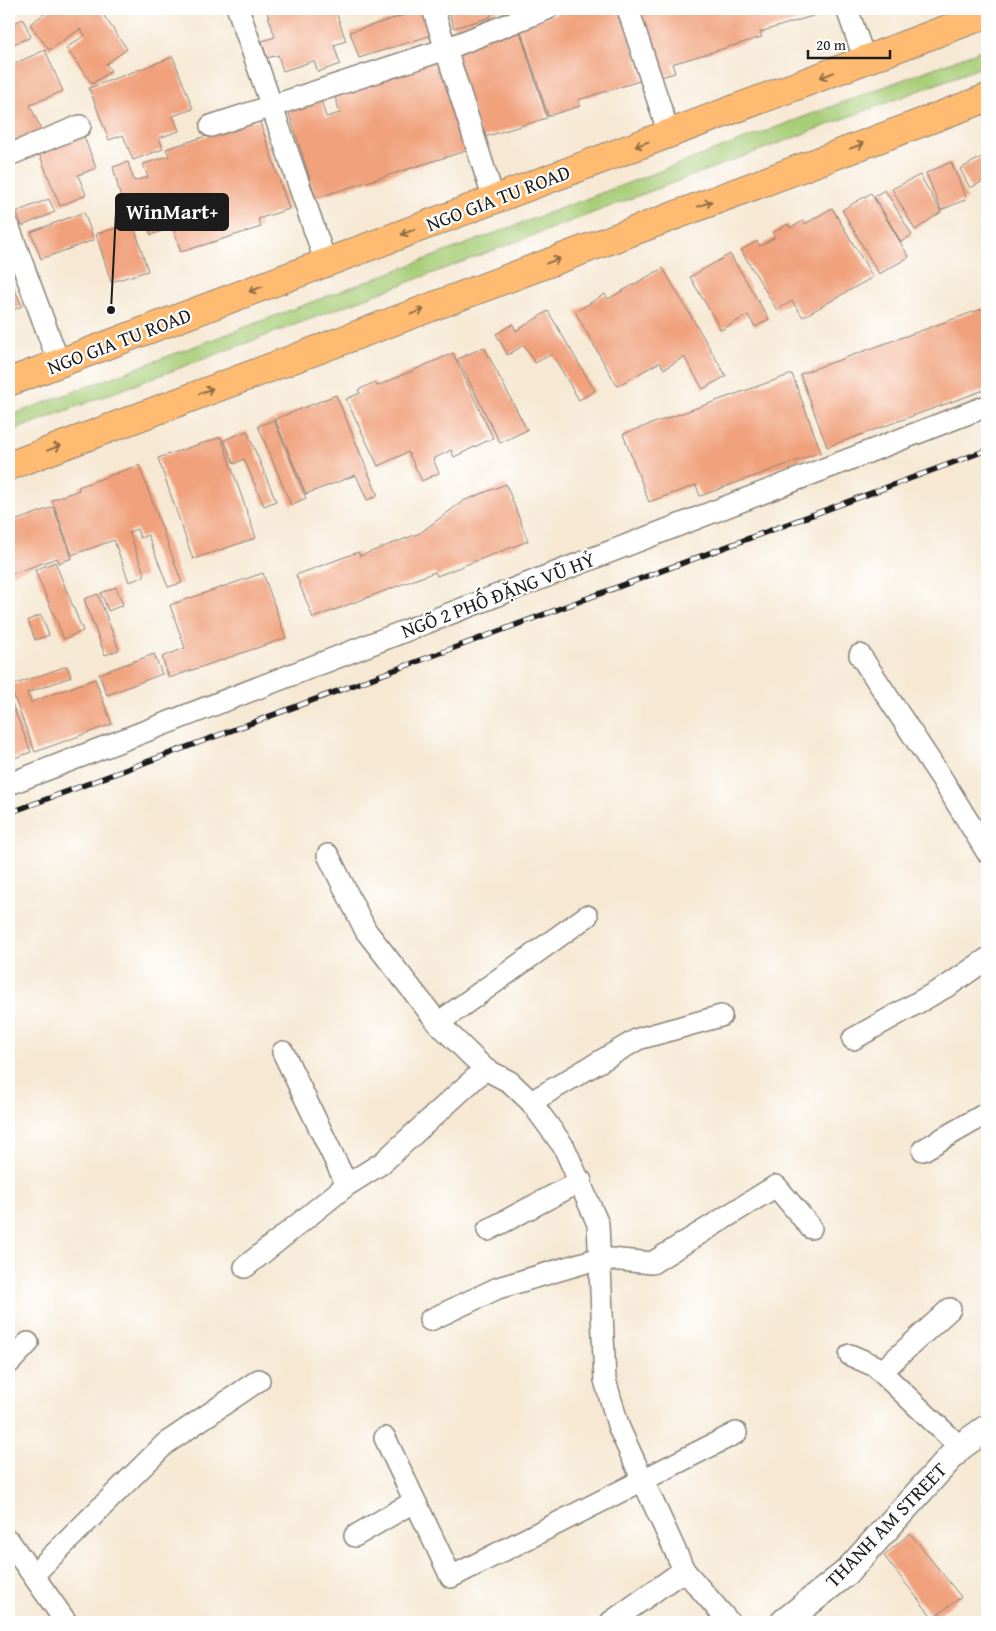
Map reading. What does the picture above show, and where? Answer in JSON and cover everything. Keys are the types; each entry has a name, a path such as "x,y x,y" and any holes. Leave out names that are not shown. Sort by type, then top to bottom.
{"main road":[{"name":"NGO GIA TU ROAD","path":"9,382 987,14"},
{"path":"9,466 987,98"}],"street":[{"path":"238,9 326,263"},
{"path":"433,9 494,200"},
{"path":"211,126 446,49 547,9"},
{"path":"628,9 669,134"},
{"path":"847,9 865,60"},
{"path":"9,155 80,126"},
{"path":"9,228 59,363"},
{"name":"NGÕ 2 PHỐ ĐẶNG VŨ HỶ","path":"9,784 987,406"},
{"path":"860,655 942,779 987,852"},
{"path":"328,855 366,932 438,1023 485,1069 510,1082 531,1102 564,1146 581,1181 598,1224 605,1380 619,1428 684,1570 729,1622"},
{"path":"438,1023 587,916"},
{"path":"853,1039 949,985 987,959"},
{"path":"531,1102 638,1039 721,1016"},
{"path":"283,1052 347,1185"},
{"path":"245,1267 347,1185 382,1164 485,1069"},
{"path":"922,1150 987,1113"},
{"path":"488,1230 581,1181"},
{"path":"430,1320 498,1288 600,1258 652,1263 776,1186 811,1228"},
{"path":"881,1372 950,1309"},
{"path":"9,1362 28,1343"},
{"path":"850,1355 881,1372 960,1447"},
{"path":"33,1575 164,1444 259,1380"},
{"name":"THANH AM STREET","path":"784,1622 846,1573 960,1447 987,1428"},
{"path":"385,1438 451,1577 736,1433"},
{"path":"355,1536 415,1500"},
{"path":"9,1541 66,1622"},
{"path":"611,1622 684,1570"}],"green space":[{"path":"987,48 987,65 9,432 9,416"}],"building":[{"path":"51,9 108,9 102,13 127,49 106,64 111,71 92,84 66,48 85,35 80,29 49,50 30,24"},
{"path":"266,9 335,9 346,41 334,45 340,64 318,72 314,61 283,71 278,55 267,58 262,41 275,37"},
{"path":"424,9 438,33 359,58 350,32"},
{"path":"448,9 502,9 490,13 491,17 454,28"},
{"path":"571,9 621,9 643,80 578,100 580,106 548,116 519,25"},
{"path":"636,9 829,9 829,11 760,32 762,37 672,64 675,73 657,78"},
{"path":"23,19 31,37 9,46 9,25"},
{"path":"518,25 547,118 481,138 453,49"},
{"path":"45,50 63,91 30,105 44,136 9,151 9,66"},
{"path":"445,54 475,148 316,198 288,110 321,100 326,117 340,113 334,94"},
{"path":"173,57 193,109 173,116 179,131 159,138 163,149 133,160 123,135 109,140 89,88"},
{"path":"259,119 289,209 258,219 261,227 181,252 167,209 159,212 165,230 151,235 145,216 127,222 113,167 128,162 134,181 148,177 143,164 169,156 166,149"},
{"path":"81,129 96,168 78,175 86,195 60,206 36,146"},
{"path":"987,154 987,185 985,180 970,188 960,169"},
{"path":"951,162 967,199 941,210 926,173"},
{"path":"920,175 941,212 915,230 892,189"},
{"path":"885,190 912,235 901,242 874,196"},
{"path":"871,193 909,257 879,274 842,210"},
{"path":"49,199 55,212 22,226 16,212"},
{"path":"832,208 873,277 803,317 792,301 777,310 741,250 757,241 760,246 775,237 772,233 788,224 790,228 803,221 805,224"},
{"path":"84,212 94,240 41,259 31,232"},
{"path":"133,223 148,271 111,282 96,234"},
{"path":"730,254 769,319 755,327 748,315 721,330 690,277"},
{"path":"663,268 726,376 703,389 684,357 664,369 660,362 617,386 575,312 605,294 608,299"},
{"path":"9,277 22,306 9,312"},
{"path":"987,307 987,389 827,447 800,374"},
{"path":"548,311 595,391 579,400 552,354 535,363 524,345 508,355 496,334 513,324 516,331"},
{"path":"484,347 527,430 500,443 458,359"},
{"path":"453,353 493,438 454,457 451,450 433,459 439,473 422,481 408,452 378,466 346,399 360,393 358,390 375,382 377,386"},
{"path":"792,374 821,452 700,496 696,485 649,502 623,434"},
{"path":"336,395 378,496 367,500 356,475 306,494 275,419"},
{"path":"274,420 306,498 291,505 258,426"},
{"path":"247,431 276,501 264,506 244,459 234,464 224,440"},
{"path":"221,437 256,538 193,559 158,458"},
{"path":"139,465 182,583 168,587 148,535 140,538 137,529 129,532 145,576 129,582 114,540 72,555 52,500 79,490 78,487"},
{"path":"506,484 528,541 437,576 435,572 313,618 296,575 358,552 360,556 420,533 463,501"},
{"path":"53,507 72,558 59,563 57,558 9,575 9,523"},
{"path":"55,562 83,631 64,639 35,570"},
{"path":"263,573 286,638 169,678 162,657 185,648 170,605"},
{"path":"116,587 123,605 108,611 101,593"},
{"path":"98,594 119,650 105,655 84,599"},
{"path":"41,615 49,635 35,640 28,620"},
{"path":"154,654 162,674 107,695 99,674"},
{"path":"67,666 71,677 27,693 31,702 95,679 112,724 35,752 10,686"},
{"path":"12,704 31,752 9,760 9,706"},
{"path":"910,1533 961,1597 933,1618 884,1556"}],"railway":[{"path":"9,813 987,450"}],"place":[{"name":"WinMart+","path":"111,310"}]}
